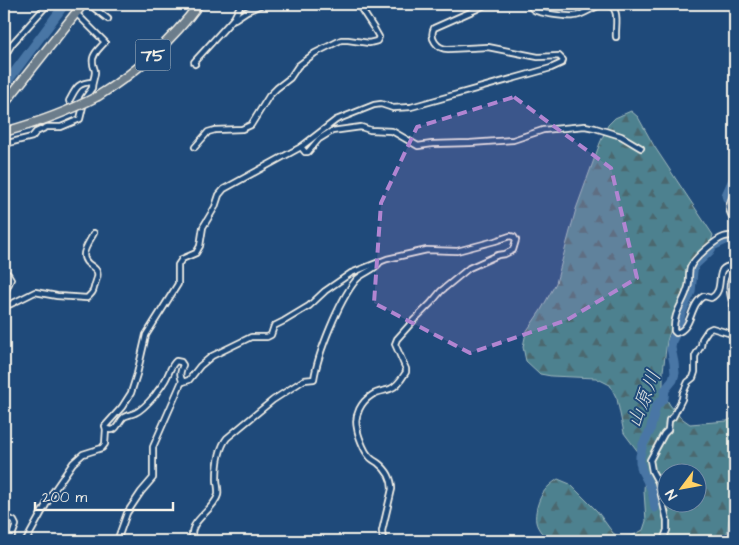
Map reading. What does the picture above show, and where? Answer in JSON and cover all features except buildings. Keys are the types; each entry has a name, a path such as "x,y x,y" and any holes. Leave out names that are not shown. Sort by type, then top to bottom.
{"main road":[{"path":"4,104 83,4"},
{"name":"75","path":"4,132 37,123 73,109 98,96 148,61 174,35 199,4"}],"street":[{"path":"6,54 12,44 48,4"},
{"path":"89,4 108,20"},
{"path":"195,64 194,62 234,18 241,4"},
{"path":"234,18 263,4"},
{"path":"195,147 208,132 242,129 251,125 269,96 290,78 298,66 315,53 341,40 369,43 377,41 376,30 358,4"},
{"path":"26,541 64,474 78,458 102,448 105,444 105,426 122,407 131,393 146,335 178,284 178,264 182,259 196,253 200,246 203,227 224,189 301,148 336,120 374,105 381,104 393,108 412,107 551,68 562,62 563,60 559,56 538,58 488,47 442,49 438,47 432,35 434,28 487,4"},
{"path":"529,4 533,10 542,14 573,17 596,6 611,5 617,18 616,37"},
{"path":"4,144 32,137 36,132 47,127 61,128 80,119 85,98 92,88 95,73 94,55 105,42 76,13"},
{"path":"72,104 69,101 79,86 84,82 92,82"},
{"path":"301,148 308,152 319,139 332,131 361,127 370,130 392,131 418,146 513,140 543,130 585,126 621,136 641,148"},
{"path":"735,190 728,210 735,221"},
{"path":"4,303 7,305 11,304 35,292 87,298 95,290 98,274 95,268 86,260 84,254 94,234"},
{"path":"735,235 725,236 712,243 692,263 689,270 688,286 675,318 674,331 676,333 684,330 700,298 704,296 711,298 716,295 719,289 720,274 724,268 728,265 735,266"},
{"path":"182,380 183,382 189,380 200,366 212,356 251,337 267,337 271,335 274,326 309,306 338,281 351,273 387,259 427,250 457,251 510,236 514,237 516,240 513,250 469,268 440,291 432,303 397,339 395,344 406,372 391,389 372,395 364,402 358,412 356,423 360,440 368,456 387,471 392,484 382,531 383,541"},
{"path":"194,541 192,532 194,527 198,520 212,507 218,495 217,476 220,449 223,443 273,400 304,380 314,379 320,356 342,301 357,279 377,267 381,261"},
{"path":"4,274 8,274 12,279 4,295"},
{"path":"735,274 730,280 730,291 735,314"},
{"path":"663,541 668,530 667,520 658,482 652,471 650,460 668,430 669,420 673,417 682,399 688,382 693,378 695,356 708,330 712,328 735,335"},
{"path":"106,430 114,430 121,419 140,410 165,381 173,364 176,361 181,362 183,365 180,378 182,380 153,447 153,478 140,492 127,513 117,541"},
{"path":"4,522 10,519 16,525 10,541"}],"highlighted area":[{"path":"514,97 611,168 637,278 567,320 470,353 374,303 381,203 417,127"}],"green space":[{"path":"631,111 638,117 654,146 713,235 710,245 683,291 667,341 663,371 663,393 680,417 690,424 727,421 735,417 735,511 729,520 726,541 550,541 537,525 536,512 540,498 547,488 558,479 570,484 597,511 613,533 621,538 632,536 643,530 646,521 645,471 642,457 624,433 617,399 610,385 596,378 540,374 526,361 523,347 526,332 556,283 576,209 608,125 615,118"}],"waterway":[{"path":"4,89 7,82 65,4"},
{"name":"山原川","path":"735,175 726,195 733,206 735,215"},
{"name":"山原川","path":"655,508 652,490 642,471 640,456 643,444 650,431 656,406 664,398 665,390 673,380 675,373 671,348 672,341 691,292 695,265 713,246 735,238"}]}
